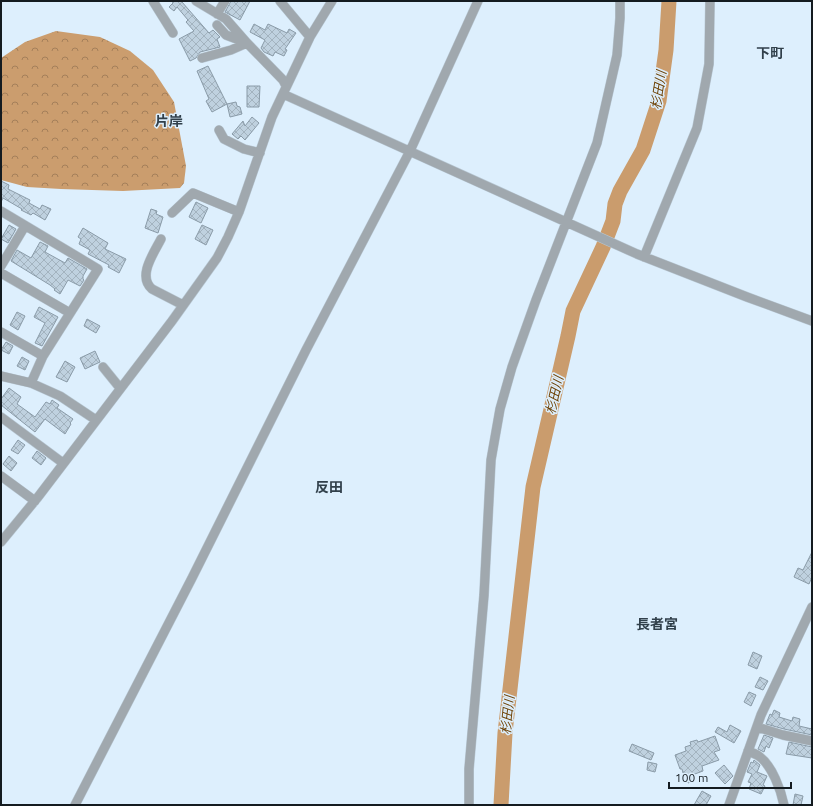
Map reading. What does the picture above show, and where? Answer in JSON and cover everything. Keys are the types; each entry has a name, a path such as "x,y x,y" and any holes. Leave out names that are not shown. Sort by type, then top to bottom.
{"street":[{"path":"153,1 173,33"},
{"path":"196,1 226,18 247,43 283,80 285,90"},
{"path":"217,14 224,1"},
{"path":"280,1 310,37"},
{"path":"1,542 35,501 217,258 239,212 272,118 310,37 332,1"},
{"path":"75,805 192,578 306,350 410,151 478,1"},
{"path":"469,805 470,762 484,594 492,460 500,409 512,367 570,223 597,143 617,55 620,1"},
{"path":"641,255 697,128 709,64 710,1"},
{"path":"217,24 226,35 247,43"},
{"path":"202,58 231,50 247,43"},
{"path":"285,90 410,151 641,255 747,297 812,320"},
{"path":"219,130 224,139 244,149 260,154"},
{"path":"172,213 193,194 239,212"},
{"path":"1,211 98,269 43,356 31,383"},
{"path":"1,266 25,226"},
{"path":"160,239 147,267 146,282 152,289 183,305"},
{"path":"1,273 70,313"},
{"path":"1,332 43,356"},
{"path":"103,367 120,388"},
{"path":"1,376 31,383 60,396 96,420"},
{"path":"1,417 63,463"},
{"path":"1,476 35,501"},
{"path":"730,805 761,715 812,607"},
{"path":"757,727 783,735 812,741"},
{"path":"748,751 760,757 774,776 782,794 784,805"}],"green space":[{"path":"56,31 100,37 130,51 153,70 174,102 186,166 184,183 180,188 123,191 61,189 27,187 1,180 1,58 25,42"}],"building":[{"path":"172,1 183,1 182,2 209,33 213,30 220,37 217,39 220,47 200,52 196,58 190,61 179,39 194,31 186,22 188,20 177,7 174,11 169,7 173,3"},
{"path":"231,1 250,1 240,20 225,12"},
{"path":"254,24 265,30 268,24 287,33 289,29 296,33 285,49 287,50 284,56 275,52 273,56 264,52 261,48 265,40 250,32"},
{"path":"208,66 227,104 212,112 206,101 209,99 197,71"},
{"path":"247,86 260,86 259,107 247,107"},
{"path":"236,102 237,106 240,107 242,114 230,117 227,104"},
{"path":"252,117 259,123 245,140 241,136 238,139 232,134 243,121 245,126"},
{"path":"1,181 9,185 8,189 30,200 29,203 40,209 42,205 51,209 45,220 33,213 31,215 21,210 22,209 3,198 1,202"},
{"path":"196,202 208,208 201,223 189,217"},
{"path":"151,209 157,211 156,214 163,217 158,233 145,228"},
{"path":"9,225 16,229 8,243 1,239"},
{"path":"202,225 213,230 206,245 195,239"},
{"path":"83,228 108,243 105,249 126,259 119,273 108,267 109,265 88,254 90,250 79,244 81,239 78,237"},
{"path":"40,242 48,246 45,252 65,263 68,258 87,269 83,276 84,280 80,286 68,280 60,294 50,285 11,261 17,250 31,258"},
{"path":"39,307 58,317 42,346 35,343 45,323 34,317"},
{"path":"17,312 25,316 18,330 10,325"},
{"path":"87,319 100,326 96,333 84,326"},
{"path":"6,342 13,346 9,354 1,350"},
{"path":"95,351 100,362 85,369 80,358"},
{"path":"22,357 29,361 25,370 17,366"},
{"path":"65,361 75,367 67,382 56,377"},
{"path":"9,388 21,397 17,404 35,417 46,402 50,404 52,400 59,405 57,408 73,419 65,434 45,419 35,432 1,405 1,399"},
{"path":"18,440 25,445 18,454 11,450"},
{"path":"37,451 46,458 41,465 32,458"},
{"path":"9,456 17,463 11,471 3,464"},
{"path":"812,552 812,577 809,584 794,577 798,568 803,570"},
{"path":"753,652 762,656 757,669 748,665"},
{"path":"760,677 768,681 763,690 755,687"},
{"path":"749,692 756,695 751,706 744,702"},
{"path":"774,710 780,713 779,717 792,721 793,717 800,719 799,726 812,729 812,735 766,724 770,714 772,715"},
{"path":"730,725 741,731 734,743 715,732 718,727 727,732"},
{"path":"764,735 773,738 769,748 766,746 764,752 758,749"},
{"path":"715,736 720,750 714,752 719,760 702,766 703,771 692,775 694,781 688,783 685,772 683,773 682,769 680,769 675,755 686,751 685,747 691,745 690,742 697,740 698,742"},
{"path":"789,742 812,747 812,758 786,754"},
{"path":"632,744 654,753 651,760 629,751"},
{"path":"754,760 760,765 757,772 767,776 763,785 765,786 761,794 749,789 751,783 748,782 752,774 747,772 751,762 753,763"},
{"path":"648,762 657,764 655,772 647,770"},
{"path":"724,765 733,776 725,784 715,773"},
{"path":"702,791 711,796 706,805 694,805"},
{"path":"795,794 803,796 801,805 793,805"}],"waterway":[{"name":"杉田川","path":"501,805 505,733 533,487 573,311 603,247 613,221 615,204 620,191 643,150 659,101 666,50 669,1"}],"district":[{"name":"下町","path":"770,53"},
{"name":"片岸","path":"169,121"},
{"name":"反田","path":"329,487"},
{"name":"長者宮","path":"657,624"}]}
